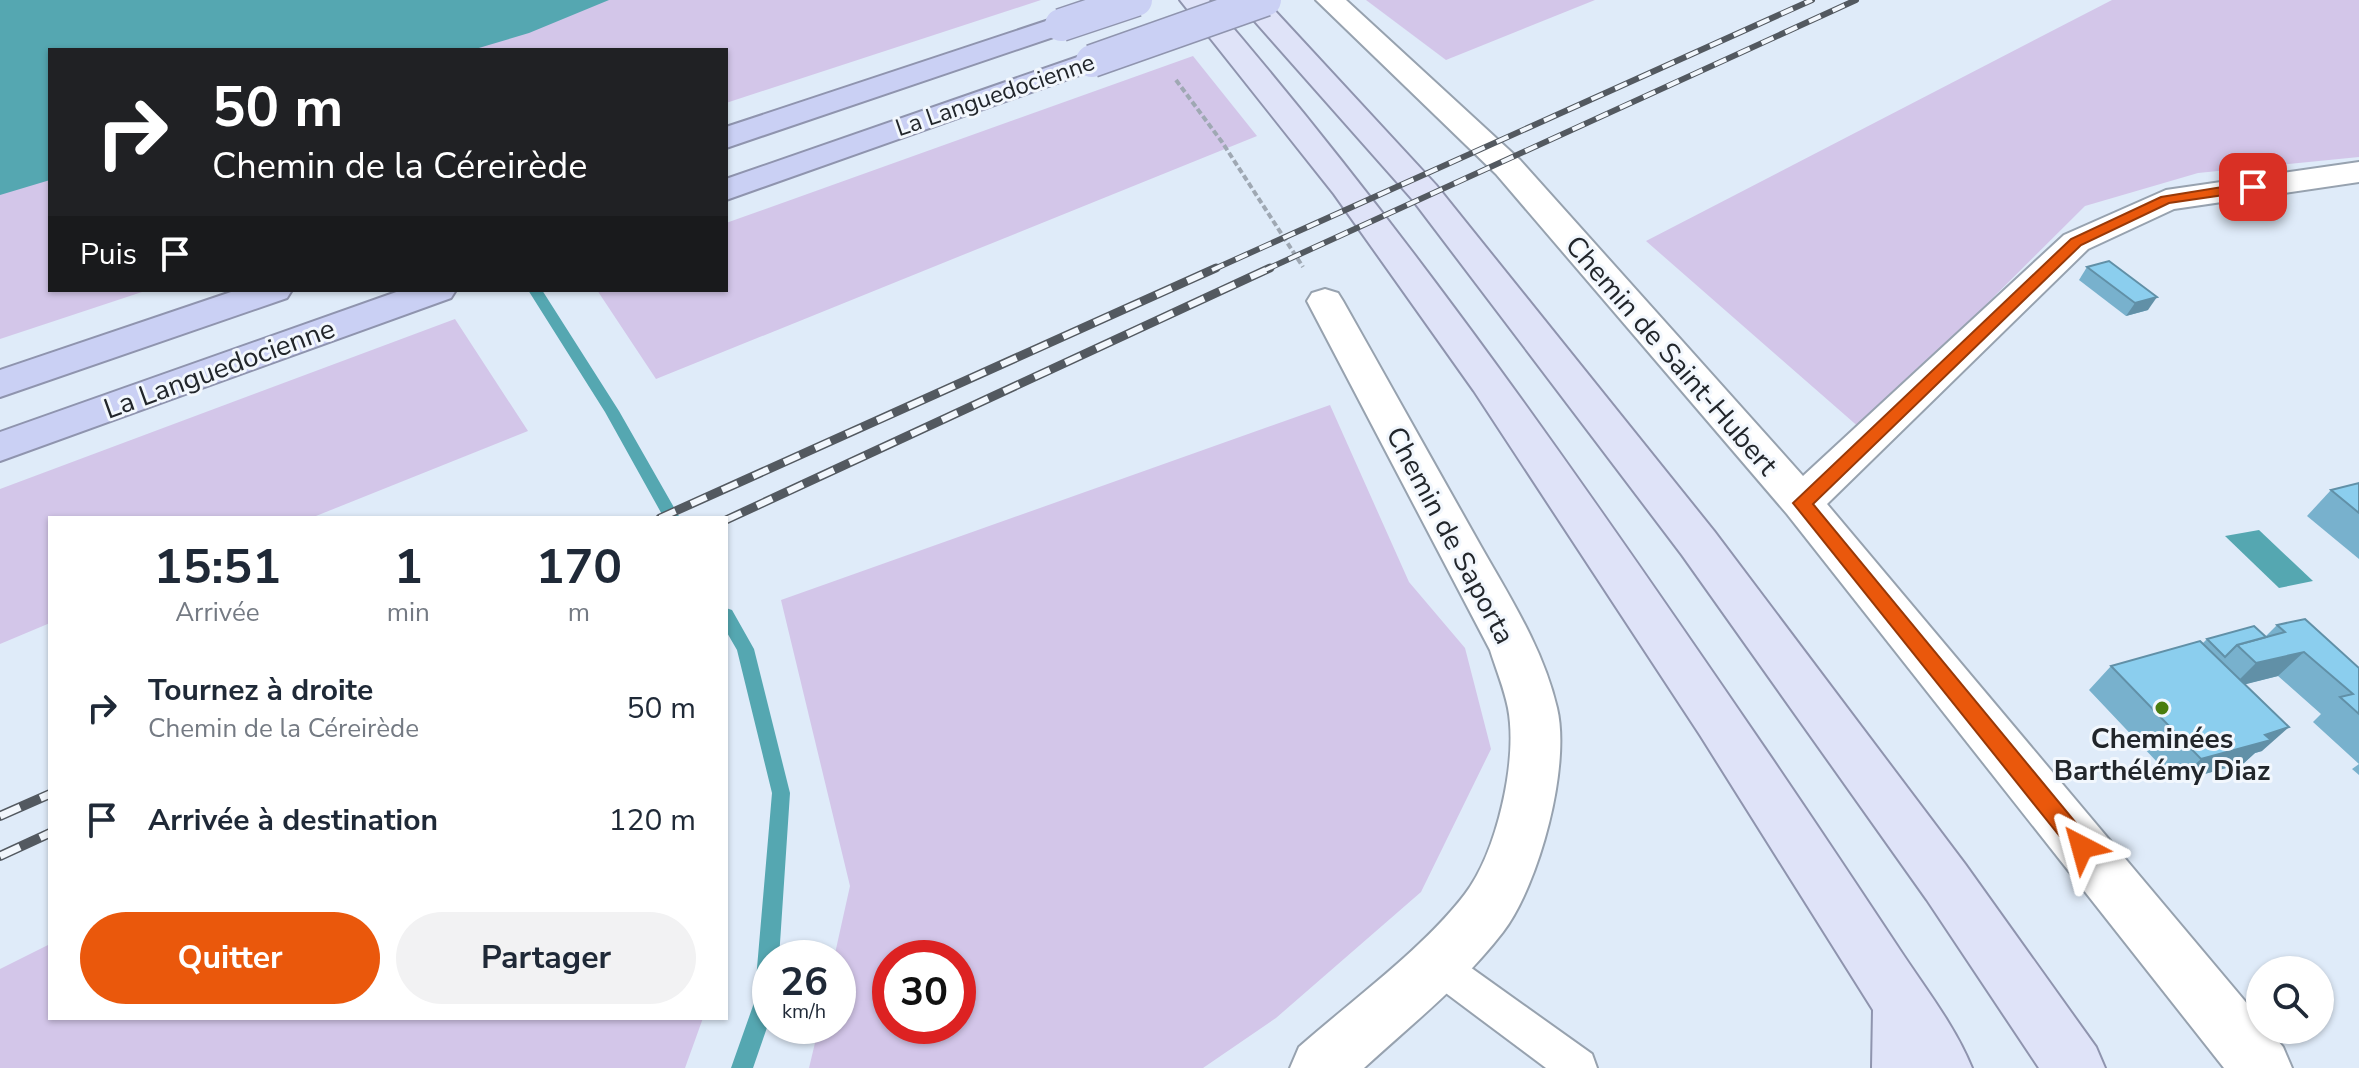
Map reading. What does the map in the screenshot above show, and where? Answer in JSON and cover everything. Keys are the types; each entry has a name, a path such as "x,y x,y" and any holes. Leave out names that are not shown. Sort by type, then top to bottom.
{"highway":[{"name":"La Languedocienne","path":"728,137 1136,0"},
{"name":"La Languedocienne","path":"728,189 1265,0"},
{"name":"La Languedocienne","path":"0,384 268,292"},
{"name":"La Languedocienne","path":"0,447 433,292"}],"main road":[{"path":"1194,0 1263,80 1454,332 1668,645 1942,1068"},
{"path":"1250,0 1424,192 1698,543 1946,882 2075,1068"},
{"path":"1902,1003 1902,1068"}],"street":[{"name":"Chemin de Saint-Hubert","path":"1330,0 1508,167 1802,503 2262,1068"},
{"path":"1802,503 2076,242 2166,200 2359,172"},
{"name":"Chemin de Saporta","path":"1320,1068 1436,964 1484,913 1497,891 1524,822 1535,772 1533,710 1514,649 1325,301"}],"lane":[{"path":"1436,964 1578,1068"}],"path":[{"path":"1175,78 1222,142 1325,301"}],"shaded area":[{"path":"0,0 1041,0 728,102 728,48 48,48 48,292 142,292 0,339"},
{"path":"1366,0 1595,0 1446,60"},
{"path":"2112,0 2359,0 2359,157 2198,173 2085,206 1861,429 1646,241"},
{"path":"1193,56 1257,136 656,379 598,292 728,292 728,222"},
{"path":"455,319 528,431 316,516 48,516 48,624 0,644 0,489"},
{"path":"1330,405 1409,582 1465,648 1491,749 1421,892 1276,1018 1203,1068 809,1068 815,1044 856,1044 856,940 838,940 850,886 781,600"},
{"path":"48,945 48,1020 702,1020 685,1068 0,1068 0,969"}],"water":[{"path":"0,0 609,0 529,33 479,48 48,48 48,181 0,195"},
{"path":"2259,530 2313,581 2279,588 2225,536"}],"building":[{"path":"2109,261 2157,297 2135,303 2087,267"},
{"path":"2359,483 2359,513 2331,490"},
{"path":"2305,619 2359,668 2359,714 2340,697 2353,694 2304,652 2256,663 2237,645 2285,632 2277,625"},
{"path":"2254,626 2266,637 2237,645 2225,657 2207,639"},
{"path":"2200,641 2289,727 2265,735 2271,740 2201,759 2111,666"}],"waterway":[{"path":"536,292 612,411 671,516"},
{"path":"728,619 745,649 781,793 765,1003 742,1068"}],"railway":[{"path":"1212,270 1812,0"},
{"path":"1265,270 1856,0"},
{"path":"664,516 1216,268"},
{"path":"728,519 1270,268"},
{"path":"0,816 48,795"},
{"path":"0,856 48,834"}],"place":[{"name":"Cheminées Barthélémy Diaz","path":"2162,708"}],"route":[{"path":"2082,847 1802,503 2076,242 2166,200 2253,187"}]}
